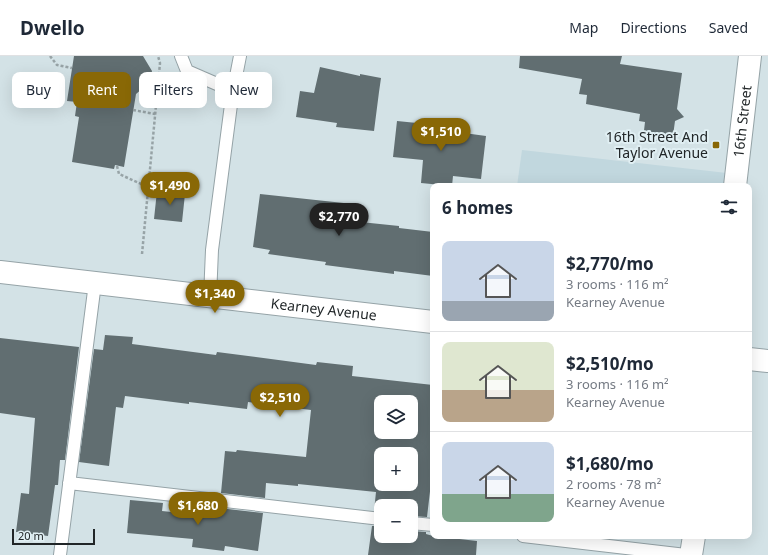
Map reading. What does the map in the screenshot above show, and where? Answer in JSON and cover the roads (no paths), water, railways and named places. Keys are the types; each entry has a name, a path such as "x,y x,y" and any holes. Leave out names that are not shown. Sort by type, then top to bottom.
{"street":[{"name":"16th Street","path":"735,183 750,56"},
{"name":"Kearney Avenue","path":"0,272 430,322"},
{"path":"752,359 768,361"},
{"path":"691,555 694,539"}],"lane":[{"path":"181,56 187,71 215,83"},
{"path":"237,72 240,56"},
{"path":"210,296 212,250 231,108"},
{"path":"60,555 95,283"},
{"path":"69,483 374,518"},
{"path":"418,524 430,526"},
{"path":"549,539 686,555"}],"place":[{"name":"16th Street And Taylor Avenue","path":"716,145"}]}
